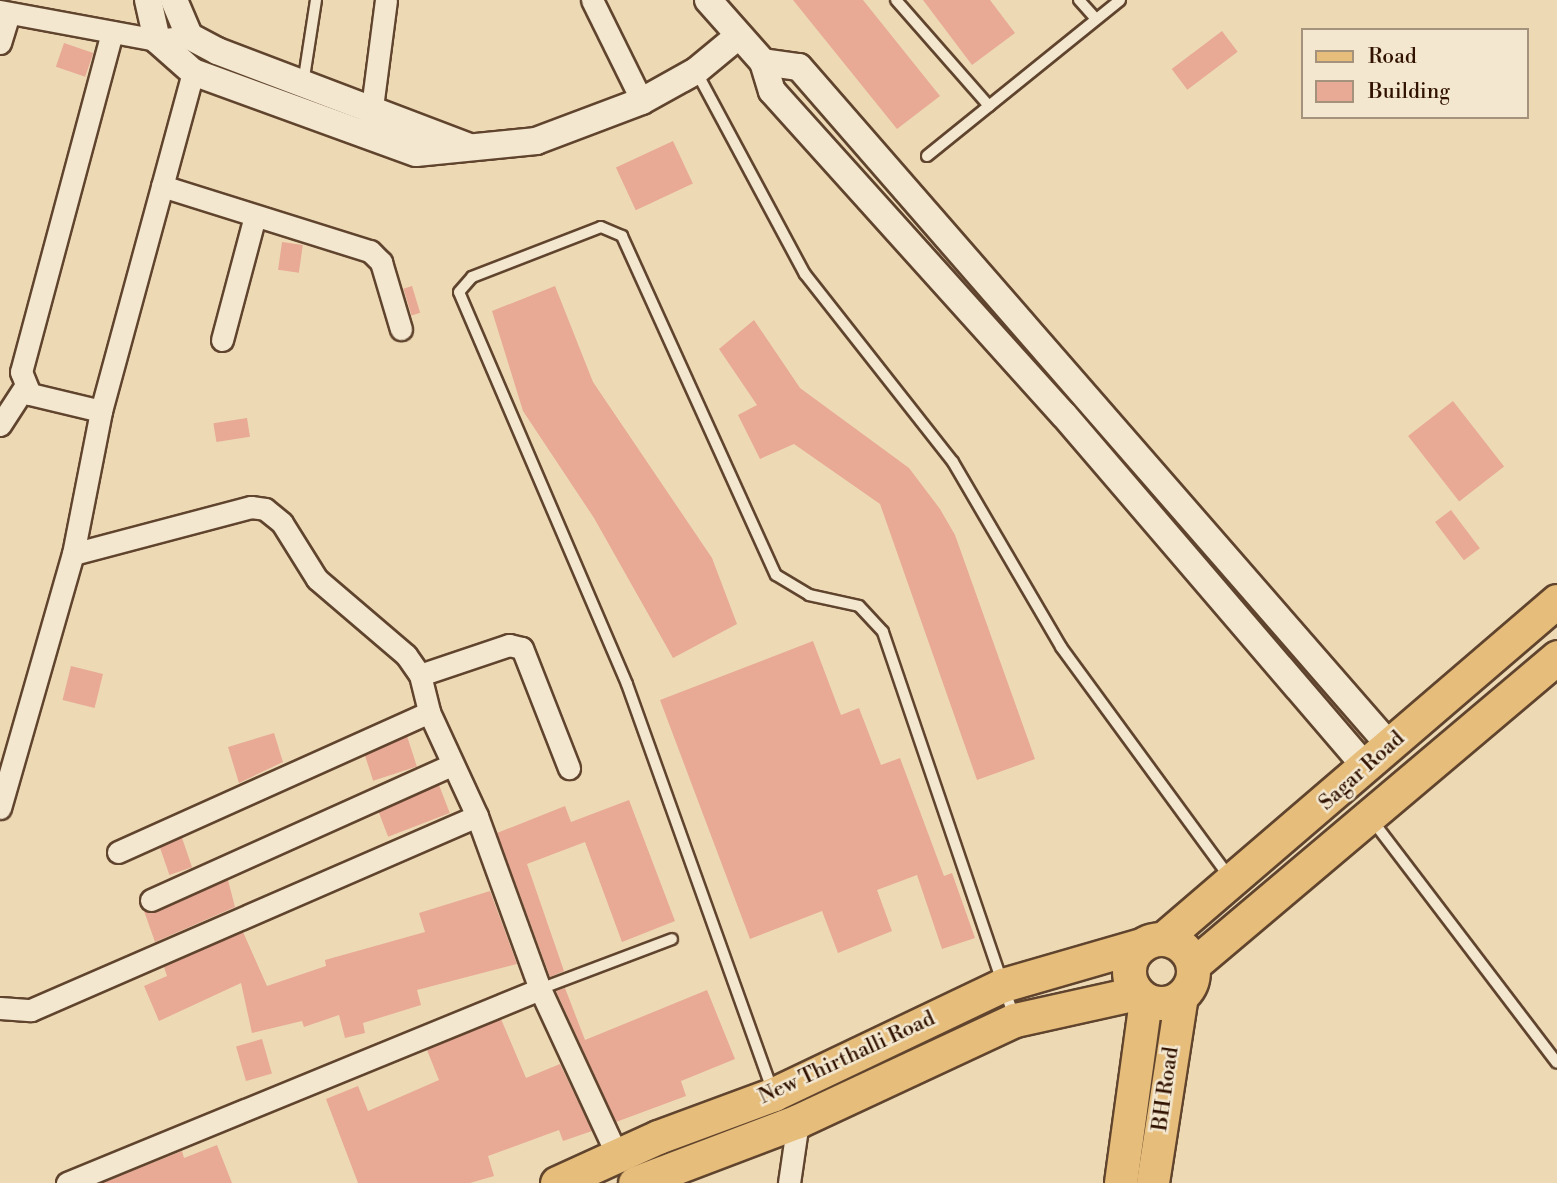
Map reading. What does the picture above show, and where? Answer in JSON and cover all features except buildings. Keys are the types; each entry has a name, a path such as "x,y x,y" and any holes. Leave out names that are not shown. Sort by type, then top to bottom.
{"highway":[{"name":"Sagar Road","path":"1152,942 1232,880 1557,601"},
{"name":"Sagar Road","path":"1193,965 1370,817 1413,775 1557,657"},
{"path":"635,1183 798,1121 1015,1020 1142,996 1161,1004 1182,996 1193,965 1182,946 1152,942 1129,966 1142,996"},
{"name":"New Thirthalli Road","path":"557,1183 617,1155 774,1094 1003,985 1152,942"}],"main road":[{"name":"BH Road","path":"1121,1183 1142,996"},
{"name":"BH Road","path":"1153,1183 1182,996"}],"street":[{"path":"148,0 157,40 193,72 365,138 416,153 536,141 642,101 696,71 737,37"},
{"path":"174,0 189,36"},
{"path":"365,138 373,111 386,0"},
{"path":"593,0 642,101"},
{"path":"708,0 737,37 763,62 772,91 1378,757"},
{"path":"0,43 4,12 157,40 189,36 303,84 467,146"},
{"path":"0,425 24,388 21,372 112,32"},
{"path":"763,62 799,67 1378,757"},
{"path":"0,808 73,554 101,411 193,72"},
{"path":"162,187 370,251 381,262 401,330"},
{"path":"222,340 255,216"},
{"path":"24,388 101,411"},
{"path":"73,554 251,508 265,509 282,523 317,579 406,655 420,675 429,712 451,765 477,816 540,989 617,1155"},
{"path":"420,675 509,645 522,648 569,768"},
{"path":"118,852 429,712"},
{"path":"151,900 451,765"},
{"path":"0,1009 31,1010 477,816"},
{"path":"67,1183 105,1176 540,989"},
{"path":"789,1183 798,1121"}],"lane":[{"path":"303,84 316,0"},
{"path":"896,0 989,106"},
{"path":"1079,0 1096,19"},
{"path":"926,156 1120,0"},
{"path":"696,71 805,274 953,462 1061,647 1232,880"},
{"path":"774,1094 627,684 459,292 472,277 601,227 622,236 776,575 809,595 859,606 883,632 1015,1020"},
{"path":"1370,817 1557,1063"},
{"path":"540,989 673,939"}]}
